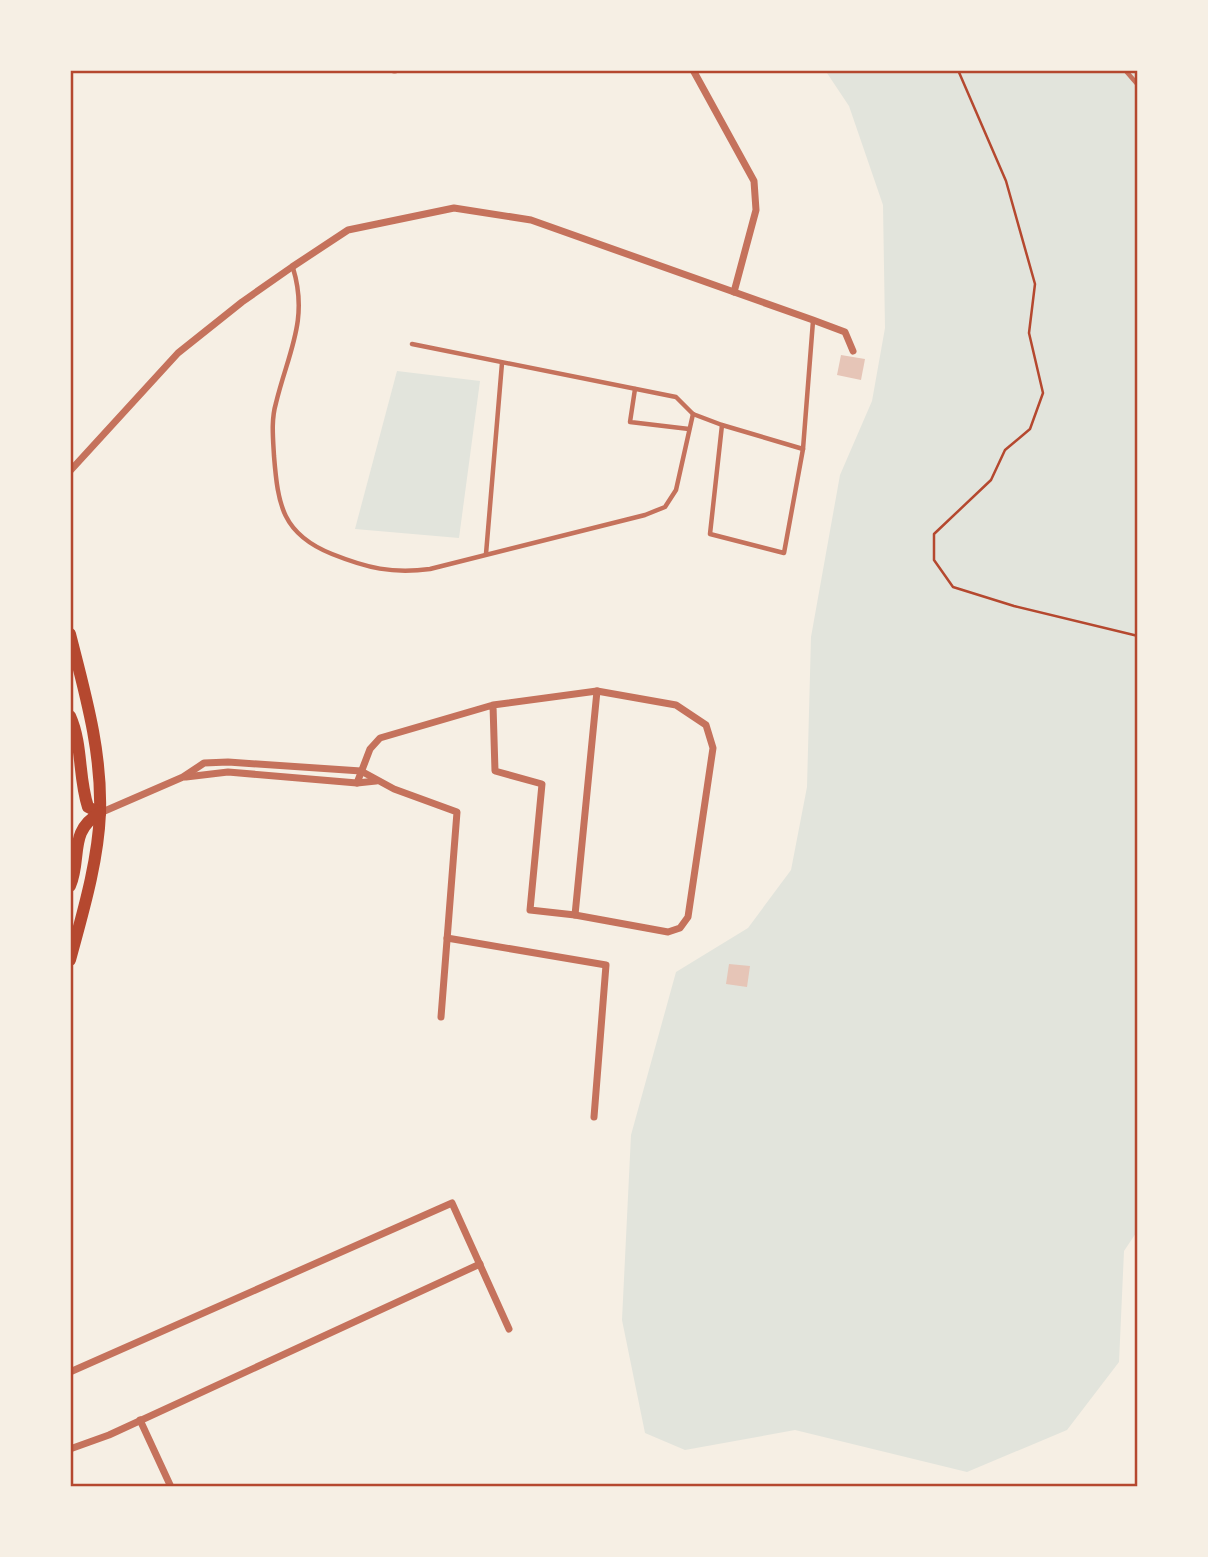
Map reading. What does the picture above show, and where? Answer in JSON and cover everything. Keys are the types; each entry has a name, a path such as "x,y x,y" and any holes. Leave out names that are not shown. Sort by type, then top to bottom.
{"main road":[{"path":"70,634 92,721 99,775 100,813 96,850 70,960"},
{"path":"70,716 80,753 83,792 88,807 100,813"},
{"path":"70,886 74,878 80,830 100,813"}],"street":[{"path":"693,70 754,181 756,210 733,292"},
{"path":"70,471 178,353 242,302 292,267 348,230 454,208 531,220 813,320 845,332 853,351"},
{"path":"357,783 370,749 380,738 493,705 597,691 676,705 706,725 713,748 688,917 680,928 668,932 576,915 530,910 542,784 495,772 493,705"},
{"path":"576,915 597,691"},
{"path":"100,813 183,777 204,762 360,771 377,781 457,812 441,1017"},
{"path":"183,777 228,772 357,783 377,781"},
{"path":"447,938 606,965 594,1118"},
{"path":"70,1372 452,1203 509,1329"},
{"path":"70,1449 140,1420 480,1264"},
{"path":"140,1420 171,1487"}],"lane":[{"path":"1125,70 1138,85"},
{"path":"292,267 300,304 298,325 275,404 272,427 281,508 291,527 305,541 362,566 408,572 430,569 645,515 665,506 676,491 693,414"},
{"path":"722,425 710,534 784,553 803,449 813,320"},
{"path":"412,344 676,397 693,414 803,449"},
{"path":"486,554 502,363"},
{"path":"635,389 630,422 689,429"}],"path":[{"path":"958,70 1006,181 1035,284 1029,333 1043,393 1030,429 1005,450 991,480 934,534 934,560 953,587 1014,606 1138,636"}],"shaded area":[{"path":"825,70 1138,70 1138,1230 1124,1251 1119,1362 1067,1430 967,1472 795,1430 685,1450 645,1433 622,1320 631,1135 676,972 748,928 791,870 807,787 811,637 840,475 872,401 885,328 883,205 849,106"},
{"path":"397,371 480,381 459,538 355,529"}],"building":[{"path":"841,355 865,359 861,380 837,375"},
{"path":"729,964 750,966 747,987 726,984"}]}
